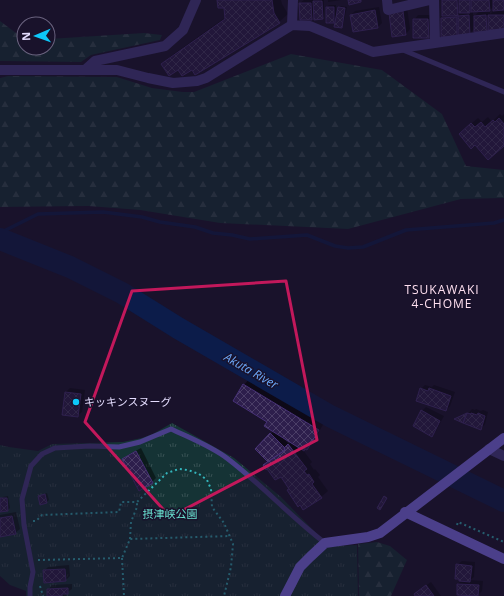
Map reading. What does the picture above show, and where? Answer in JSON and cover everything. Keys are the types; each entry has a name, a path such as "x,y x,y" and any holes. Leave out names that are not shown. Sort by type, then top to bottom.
{"street":[{"path":"85,70 95,61 165,46 183,30 196,0"},
{"path":"292,25 293,0"},
{"path":"387,0 388,10 430,0"},
{"path":"434,0 435,43"},
{"path":"0,70 117,70 168,82 197,81 206,78 292,25 310,26 373,52 504,33"},
{"path":"285,596 300,567 325,543 375,535 385,530 406,512 504,438"},
{"path":"487,451 504,456"},
{"path":"421,502 422,513 427,522"},
{"path":"406,512 504,559"}],"lane":[{"path":"399,48 504,92"},
{"path":"30,596 33,572 24,521 22,499 30,466 42,454 55,448 90,446 119,447 140,442 171,429 195,440 226,458 264,488 309,531 325,543"}],"path":[{"path":"124,596 122,558 130,539 131,522 137,507 137,502 167,473 179,469 188,470 199,474 208,480 211,488 212,508 224,523 233,544 224,596"},
{"path":"24,521 36,521 42,515 119,512 120,502 137,502"},
{"path":"452,534 458,522 504,542"},
{"path":"130,539 230,536"},
{"path":"31,560 122,558"}],"highlighted area":[{"path":"286,281 317,440 170,517 85,422 132,291"}],"green space":[{"path":"0,21 16,33 16,56 56,56 56,38 144,33 162,35 160,40 91,55 81,62 0,61"},
{"path":"291,54 382,70 442,114 466,166 504,170 504,198 461,199 348,229 220,223 140,210 88,206 0,207 0,78 8,76 117,77 152,88 194,92"},
{"name":"摂津峡公園","path":"172,423 234,458 281,497 316,533 333,546 357,545 358,596 26,596 26,591 10,585 0,576 0,445 38,451 52,444 123,442 153,434"},
{"path":"377,542 390,546 407,560 391,596 359,596 358,544"}],"building":[{"path":"217,0 272,0 274,13 280,23 195,75 192,70 182,76 178,70 169,76 161,64 225,19 224,8 218,8"},
{"path":"348,0 361,0 361,2 349,5"},
{"path":"442,0 457,0 458,16 442,16"},
{"path":"459,0 470,0 470,13 459,13"},
{"path":"471,0 489,0 490,11 471,12"},
{"path":"493,0 504,0 504,10 493,11"},
{"path":"313,1 322,1 323,19 314,20"},
{"path":"299,3 311,3 312,20 300,20"},
{"path":"326,7 334,7 334,23 326,23"},
{"path":"338,7 345,8 342,28 334,27"},
{"path":"375,10 378,28 353,32 350,15"},
{"path":"403,11 406,35 392,37 389,13"},
{"path":"469,15 470,35 458,35 458,16"},
{"path":"486,15 487,32 474,32 474,16"},
{"path":"488,15 504,15 504,30 488,30"},
{"path":"457,17 457,36 441,37 441,18"},
{"path":"413,19 428,19 429,38 413,38"},
{"path":"499,118 504,124 504,146 488,160 475,145 471,149 459,134 471,123 475,127 481,122 485,127 493,120 495,122"},
{"path":"243,384 319,430 307,450 305,449 304,451 264,426 267,422 233,401"},
{"path":"420,388 428,391 429,388 451,396 446,411 416,401"},
{"path":"65,392 81,394 78,417 62,415"},
{"path":"421,410 440,421 432,437 413,426"},
{"path":"467,413 477,415 478,413 485,416 481,430 463,423"},
{"path":"467,413 463,423 454,419"},
{"path":"270,433 284,447 285,450 268,462 255,449"},
{"path":"288,444 307,469 304,471 307,475 309,474 314,482 312,484 322,498 303,510 300,505 298,507 281,477 275,480 263,465 285,450 284,448"},
{"path":"136,451 153,483 139,491 122,459"},
{"path":"45,494 47,503 40,505 38,496"},
{"path":"384,496 387,498 380,510 377,508"},
{"path":"0,498 7,498 8,511 0,512"},
{"path":"12,516 16,534 0,537 0,518"},
{"path":"456,564 472,566 470,582 455,579"},
{"path":"65,569 66,581 44,583 43,570"},
{"path":"457,584 479,585 478,596 457,595"},
{"path":"426,585 434,596 415,596 414,594"},
{"path":"68,588 68,594 62,594 62,596 47,596 47,589"}],"waterway":[{"path":"0,233 38,214 103,212 142,217 160,222 195,227 213,233 250,239 307,235 335,246 348,248 363,247 406,230 494,223 504,220"},
{"name":"Akuta River","path":"0,239 70,267 122,293 178,328 330,416 504,501"}],"place":[{"name":"キッキンスヌーグ","path":"76,402"}],"district":[{"name":"TSUKAWAKI 4-CHOME","path":"442,297"}]}
